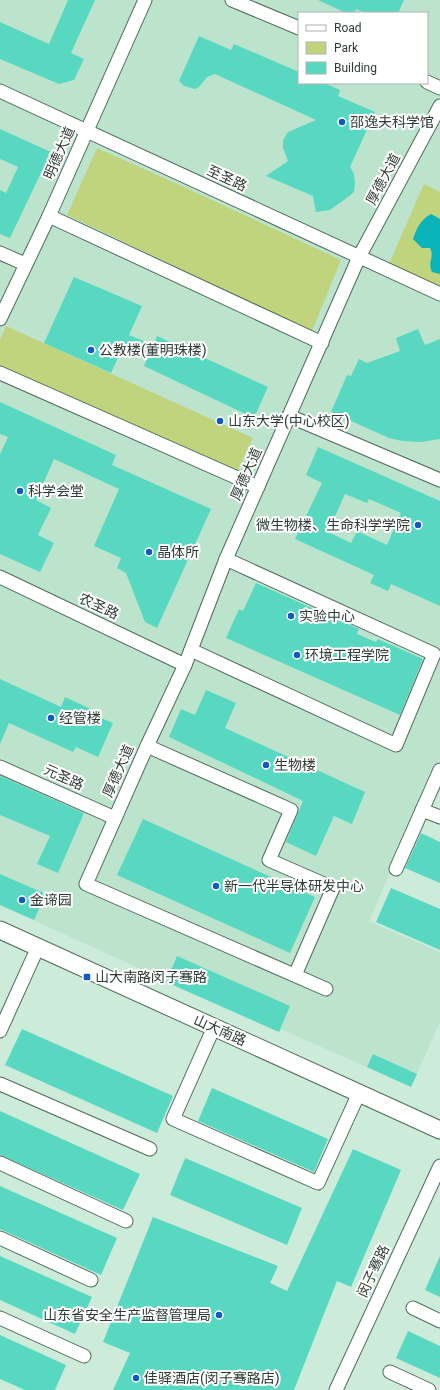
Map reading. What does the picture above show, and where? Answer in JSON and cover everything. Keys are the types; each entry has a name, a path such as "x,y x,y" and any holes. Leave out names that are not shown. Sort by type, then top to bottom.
{"main road":[{"name":"山大南路","path":"0,930 440,1130"}],"street":[{"name":"明德大道","path":"0,319 146,0"},
{"path":"232,0 298,28"},
{"path":"428,82 440,88"},
{"name":"至圣路","path":"0,91 440,294"},
{"name":"厚德大道","path":"296,975 86,884 147,746 185,665 226,559 359,257 440,106"},
{"path":"48,216 322,343"},
{"path":"0,253 25,264"},
{"path":"0,373 258,487"},
{"path":"289,416 440,480"},
{"path":"191,650 396,745 434,654 226,559"},
{"name":"农圣路","path":"0,577 185,665"},
{"path":"147,746 291,810 269,860 333,888 296,975 326,989"},
{"name":"元圣路","path":"0,767 115,818"},
{"path":"396,869 440,770"},
{"path":"422,810 440,817"},
{"path":"0,1031 38,948"},
{"path":"214,1027 173,1119 318,1183 359,1093"},
{"path":"0,1084 150,1149"},
{"path":"0,1163 126,1221"},
{"name":"闵子骞路","path":"336,1390 440,1166"},
{"path":"0,1238 91,1280"},
{"path":"413,1308 440,1321"},
{"path":"0,1318 84,1356"},
{"path":"390,1372 429,1390"}],"shaded area":[{"name":"山东大学(中心校区)","path":"0,0 440,0 440,759 369,921 440,952 440,1022 411,1087 281,1029 279,1032 0,905"}],"green space":[{"path":"97,148 341,260 312,331 67,215"},
{"path":"424,184 440,192 440,287 389,264"},
{"path":"6,326 253,438 238,470 0,367 0,340"}],"water":[{"path":"431,214 440,219 440,274 432,272 430,265 432,254 430,248 422,248 413,239 419,225"}],"building":[{"path":"68,0 95,0 71,53 84,59 74,80 59,84 0,59 0,22 49,44"},
{"path":"318,0 404,0 398,12 363,12 356,9 354,12 344,12"},
{"name":"邵逸夫科学馆","path":"199,36 231,50 234,44 298,72 298,84 326,84 340,90 338,96 375,112 350,167 354,174 354,192 330,210 316,212 313,196 266,176 288,161 283,148 283,140 288,132 316,120 215,74 207,77 199,87 195,89 184,86 179,81"},
{"path":"0,129 51,152 10,238 0,234 0,190 6,193 18,167 0,159"},
{"name":"公教楼(董明珠楼)","path":"74,277 142,306 129,335 153,345 157,336 268,387 254,418 144,366 148,356 124,345 111,373 44,343"},
{"path":"418,329 425,345 440,339 440,439 421,442 402,441 389,438 331,412 347,375 351,376 359,359 367,363 400,351 396,338"},
{"path":"0,402 116,455 112,465 211,509 157,628 145,622 126,573 117,568 121,558 94,546 119,489 54,459 36,500 51,508 38,535 54,543 40,572 0,554 0,454 8,437 0,434"},
{"name":"微生物楼、生命科学学院","path":"318,447 440,501 440,606 391,584 388,591 370,583 374,575 295,539 322,483 306,475","holes":["345,494 367,503 369,499 401,513 387,545 357,531 351,543 328,532"]},
{"path":"256,583 359,629 357,634 376,642 378,639 423,659 400,715 226,638 239,609 243,611"},
{"name":"经管楼","path":"0,679 61,707 65,697 91,709 89,713 113,723 98,757 76,747 73,752 9,723 0,744"},
{"name":"生物楼","path":"206,690 236,703 225,728 365,792 352,824 334,816 316,856 286,842 303,801 169,737 181,709 195,715"},
{"path":"0,776 84,813 58,873 37,864 50,836 0,815"},
{"name":"新一代半导体研发中心","path":"143,819 315,897 290,953 117,875"},
{"path":"421,833 440,842 440,883 405,868"},
{"name":"金谛园","path":"0,874 46,894 34,920 0,905"},
{"path":"391,888 440,909 440,950 376,922"},
{"path":"177,956 290,1006 279,1032 166,982"},
{"path":"22,1029 173,1096 157,1133 5,1065"},
{"path":"373,1054 417,1074 411,1087 367,1067"},
{"path":"212,1088 328,1139 314,1172 198,1121"},
{"path":"0,1111 140,1174 123,1210 0,1155"},
{"name":"山东省安全生产监督管理局","path":"353,1149 401,1170 351,1287 337,1281 294,1390 113,1390 130,1353 103,1342 153,1217 278,1266 270,1283 287,1291"},
{"path":"185,1158 302,1208 287,1245 170,1195"},
{"path":"0,1186 117,1238 101,1275 0,1229"},
{"path":"0,1256 92,1297 75,1334 0,1300"},
{"path":"440,1256 440,1297 425,1290"},
{"path":"408,1331 440,1346 440,1378 396,1358"},
{"path":"0,1335 66,1365 55,1390 25,1390 0,1379"}],"place":[{"name":"邵逸夫科学馆","path":"342,122"},
{"name":"公教楼(董明珠楼)","path":"91,350"},
{"name":"山东大学(中心校区)","path":"220,421"},
{"name":"科学会堂","path":"20,491"},
{"name":"微生物楼、生命科学学院","path":"418,525"},
{"name":"晶体所","path":"149,552"},
{"name":"实验中心","path":"291,616"},
{"name":"环境工程学院","path":"297,655"},
{"name":"经管楼","path":"51,718"},
{"name":"生物楼","path":"266,765"},
{"name":"新一代半导体研发中心","path":"216,886"},
{"name":"金谛园","path":"22,900"},
{"name":"山大南路闵子骞路","path":"87,977"},
{"name":"山东省安全生产监督管理局","path":"219,1315"},
{"name":"佳驿酒店(闵子骞路店)","path":"136,1378"}]}
